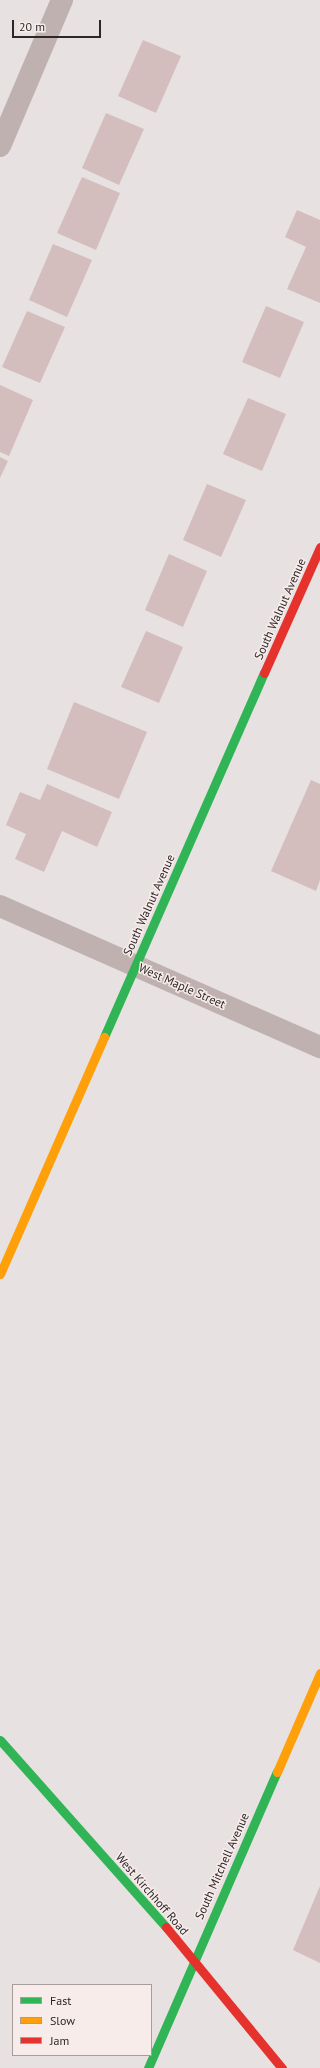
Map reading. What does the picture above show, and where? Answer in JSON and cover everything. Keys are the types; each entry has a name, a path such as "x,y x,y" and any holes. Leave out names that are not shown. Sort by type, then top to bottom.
{"street":[{"path":"0,146 62,0"},
{"name":"South Walnut Avenue","path":"0,1274 320,547"},
{"name":"West Maple Street","path":"0,906 320,1047"},
{"name":"South Mitchell Avenue","path":"148,2068 320,1673"},
{"name":"West Kirchhoff Road","path":"0,1740 194,1960 282,2068"}],"building":[{"path":"143,40 181,56 156,113 118,96"},
{"path":"106,113 144,129 119,185 82,168"},
{"path":"82,177 120,193 96,250 57,233"},
{"path":"297,210 320,220 320,303 287,289 306,247 285,237"},
{"path":"53,244 92,260 67,317 29,300"},
{"path":"266,306 304,322 280,378 242,362"},
{"path":"27,311 65,327 40,383 2,367"},
{"path":"0,385 33,400 9,456 0,452"},
{"path":"248,398 286,414 262,471 223,454"},
{"path":"0,457 8,461 0,478"},
{"path":"207,484 246,500 221,557 183,540"},
{"path":"169,554 207,571 183,627 145,610"},
{"path":"146,631 183,647 159,703 121,687"},
{"path":"74,702 147,732 119,799 47,769"},
{"path":"311,780 320,784 320,880 316,891 271,871"},
{"path":"47,784 112,812 97,847 62,831 44,872 15,859 26,834 6,825 20,792 40,800"},
{"path":"320,1886 320,1963 293,1950"}],"traffic: fast":[{"path":"104,1037 264,673"},
{"path":"0,1740 166,1927"},
{"path":"148,2068 277,1772"}],"traffic: slow":[{"path":"0,1274 104,1037"},
{"path":"277,1772 320,1673"}],"traffic: jam":[{"path":"264,673 320,547"},
{"path":"166,1927 282,2068"}]}
